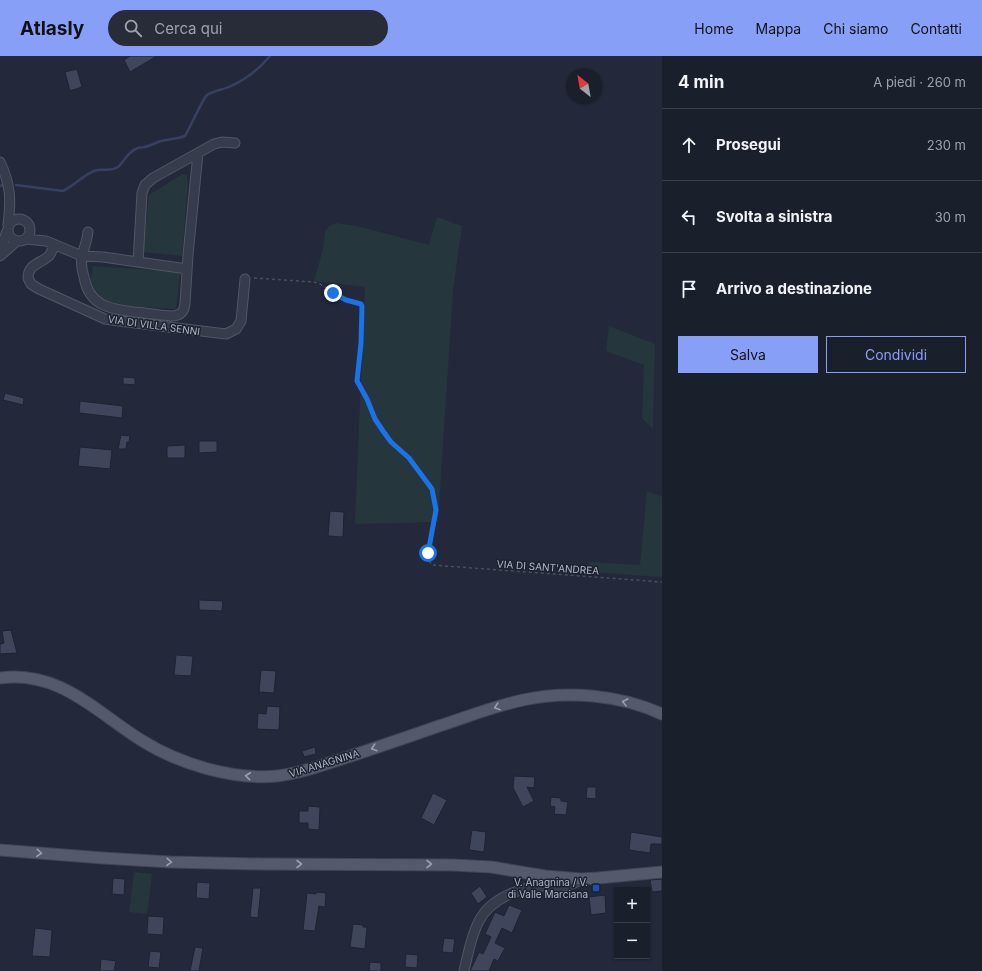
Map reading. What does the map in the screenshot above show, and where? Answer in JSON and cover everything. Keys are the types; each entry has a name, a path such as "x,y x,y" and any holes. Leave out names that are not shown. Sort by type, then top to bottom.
{"main road":[{"name":"VIA ANAGNINA","path":"0,678 28,678 56,684 81,698 132,734 165,754 185,762 208,768 254,776 282,776 310,769 500,706 532,698 564,696 600,697 624,701 662,714"},
{"path":"0,850 170,862 260,864 453,864 491,867 538,875 581,879 662,872"}],"street":[{"path":"138,262 142,193 144,187 153,178 218,143 235,143"},
{"path":"88,232 82,256 85,283 92,296 101,304 116,310 171,316 180,314 185,307 187,269 198,153"},
{"path":"0,162 7,178 11,203 8,228 12,239 43,240"},
{"path":"11,203 22,219 28,223 30,230 43,240 82,256 104,257 187,269"},
{"path":"0,251 12,220 22,219"},
{"path":"0,256 22,240 30,233 30,230"},
{"name":"VIA DI VILLA SENNI","path":"54,244 48,257 36,263 30,269 28,278 31,284 92,314 119,322 226,334 236,329 241,321 245,279"},
{"path":"464,971 472,937 478,922 484,913 493,905 507,896 521,890 535,887 567,886 574,884 581,879"}],"path":[{"name":"VIA DI SANT'ANDREA","path":"245,279 250,278 314,282 346,300 361,304 361,343 357,381 367,399 375,419 383,431 391,442 409,458 432,489 436,510 428,553 428,559 432,565 662,582"}],"shaded area":[{"path":"182,174 187,175 188,184 182,256 143,252 149,195"},
{"path":"437,217 462,226 453,290 438,522 355,524 365,287 314,281 323,249 325,231 329,226 336,223 357,226 429,245"},
{"path":"93,266 180,272 176,309 107,305 90,284"},
{"path":"609,326 655,344 653,429 642,418 644,365 606,351"},
{"path":"647,491 662,497 662,577 589,572 589,562 640,565"},
{"path":"134,872 152,874 147,914 129,912"}],"building":[{"path":"130,56 157,56 130,72 124,60"},
{"path":"77,69 82,87 70,91 65,72"},
{"path":"123,377 135,378 135,385 123,384"},
{"path":"5,393 24,398 23,405 3,400"},
{"path":"80,401 123,406 122,418 79,413"},
{"path":"121,435 130,436 126,449 118,449"},
{"path":"199,441 217,441 217,452 199,453"},
{"path":"185,445 185,458 167,458 167,446"},
{"path":"80,447 112,450 110,469 78,466"},
{"path":"330,511 344,512 343,537 328,536"},
{"path":"199,600 223,601 222,611 199,610"},
{"path":"11,630 17,653 0,654 0,644 4,643 2,631"},
{"path":"176,655 193,656 191,676 174,675"},
{"path":"261,670 276,671 274,693 259,692"},
{"path":"267,706 280,707 279,730 257,729 258,713 266,714"},
{"path":"315,747 316,754 304,757 302,751"},
{"path":"514,776 535,777 534,788 527,787 534,801 523,807 513,788"},
{"path":"587,787 596,787 596,799 586,798"},
{"path":"433,793 447,800 434,825 421,818"},
{"path":"551,797 561,798 561,801 568,802 566,815 554,814 555,807 550,806"},
{"path":"308,806 320,807 319,830 308,829 308,823 299,823 299,811 308,811"},
{"path":"472,830 486,832 484,852 469,850"},
{"path":"631,832 662,837 662,844 651,844 650,853 629,850"},
{"path":"113,878 125,879 124,895 112,894"},
{"path":"662,879 662,891 652,892 650,880"},
{"path":"197,882 210,883 209,899 196,898"},
{"path":"480,886 487,897 478,904 471,893"},
{"path":"253,888 261,888 258,918 250,917"},
{"path":"316,892 326,893 325,907 319,906 315,931 303,930 307,893 316,894"},
{"path":"605,895 606,913 591,915 589,897"},
{"path":"509,905 522,910 512,933 502,928 495,943 505,948 498,961 494,959 489,971 470,971 479,952 483,954 491,937 485,934 495,912 504,916"},
{"path":"148,916 164,917 163,935 147,934"},
{"path":"353,924 367,927 365,949 350,947"},
{"path":"35,928 52,930 50,957 32,956"},
{"path":"444,938 455,939 453,953 442,952"},
{"path":"195,947 203,948 199,971 190,971"},
{"path":"150,951 161,952 159,968 148,967"},
{"path":"406,954 418,955 417,968 405,967"},
{"path":"101,959 116,961 114,971 100,971"},
{"path":"370,962 381,963 381,971 369,971"}],"waterway":[{"path":"16,185 63,191 94,171 118,167 135,149 161,141 185,136 207,95 228,87 247,77 262,65 270,56"}],"place":[{"name":"V. Anagnina / V. di Valle Marciana","path":"596,888"}],"route":[{"path":"333,293 346,300 361,304 361,343 357,381 367,399 375,419 383,431 391,442 409,458 432,489 436,510 428,553"}]}
